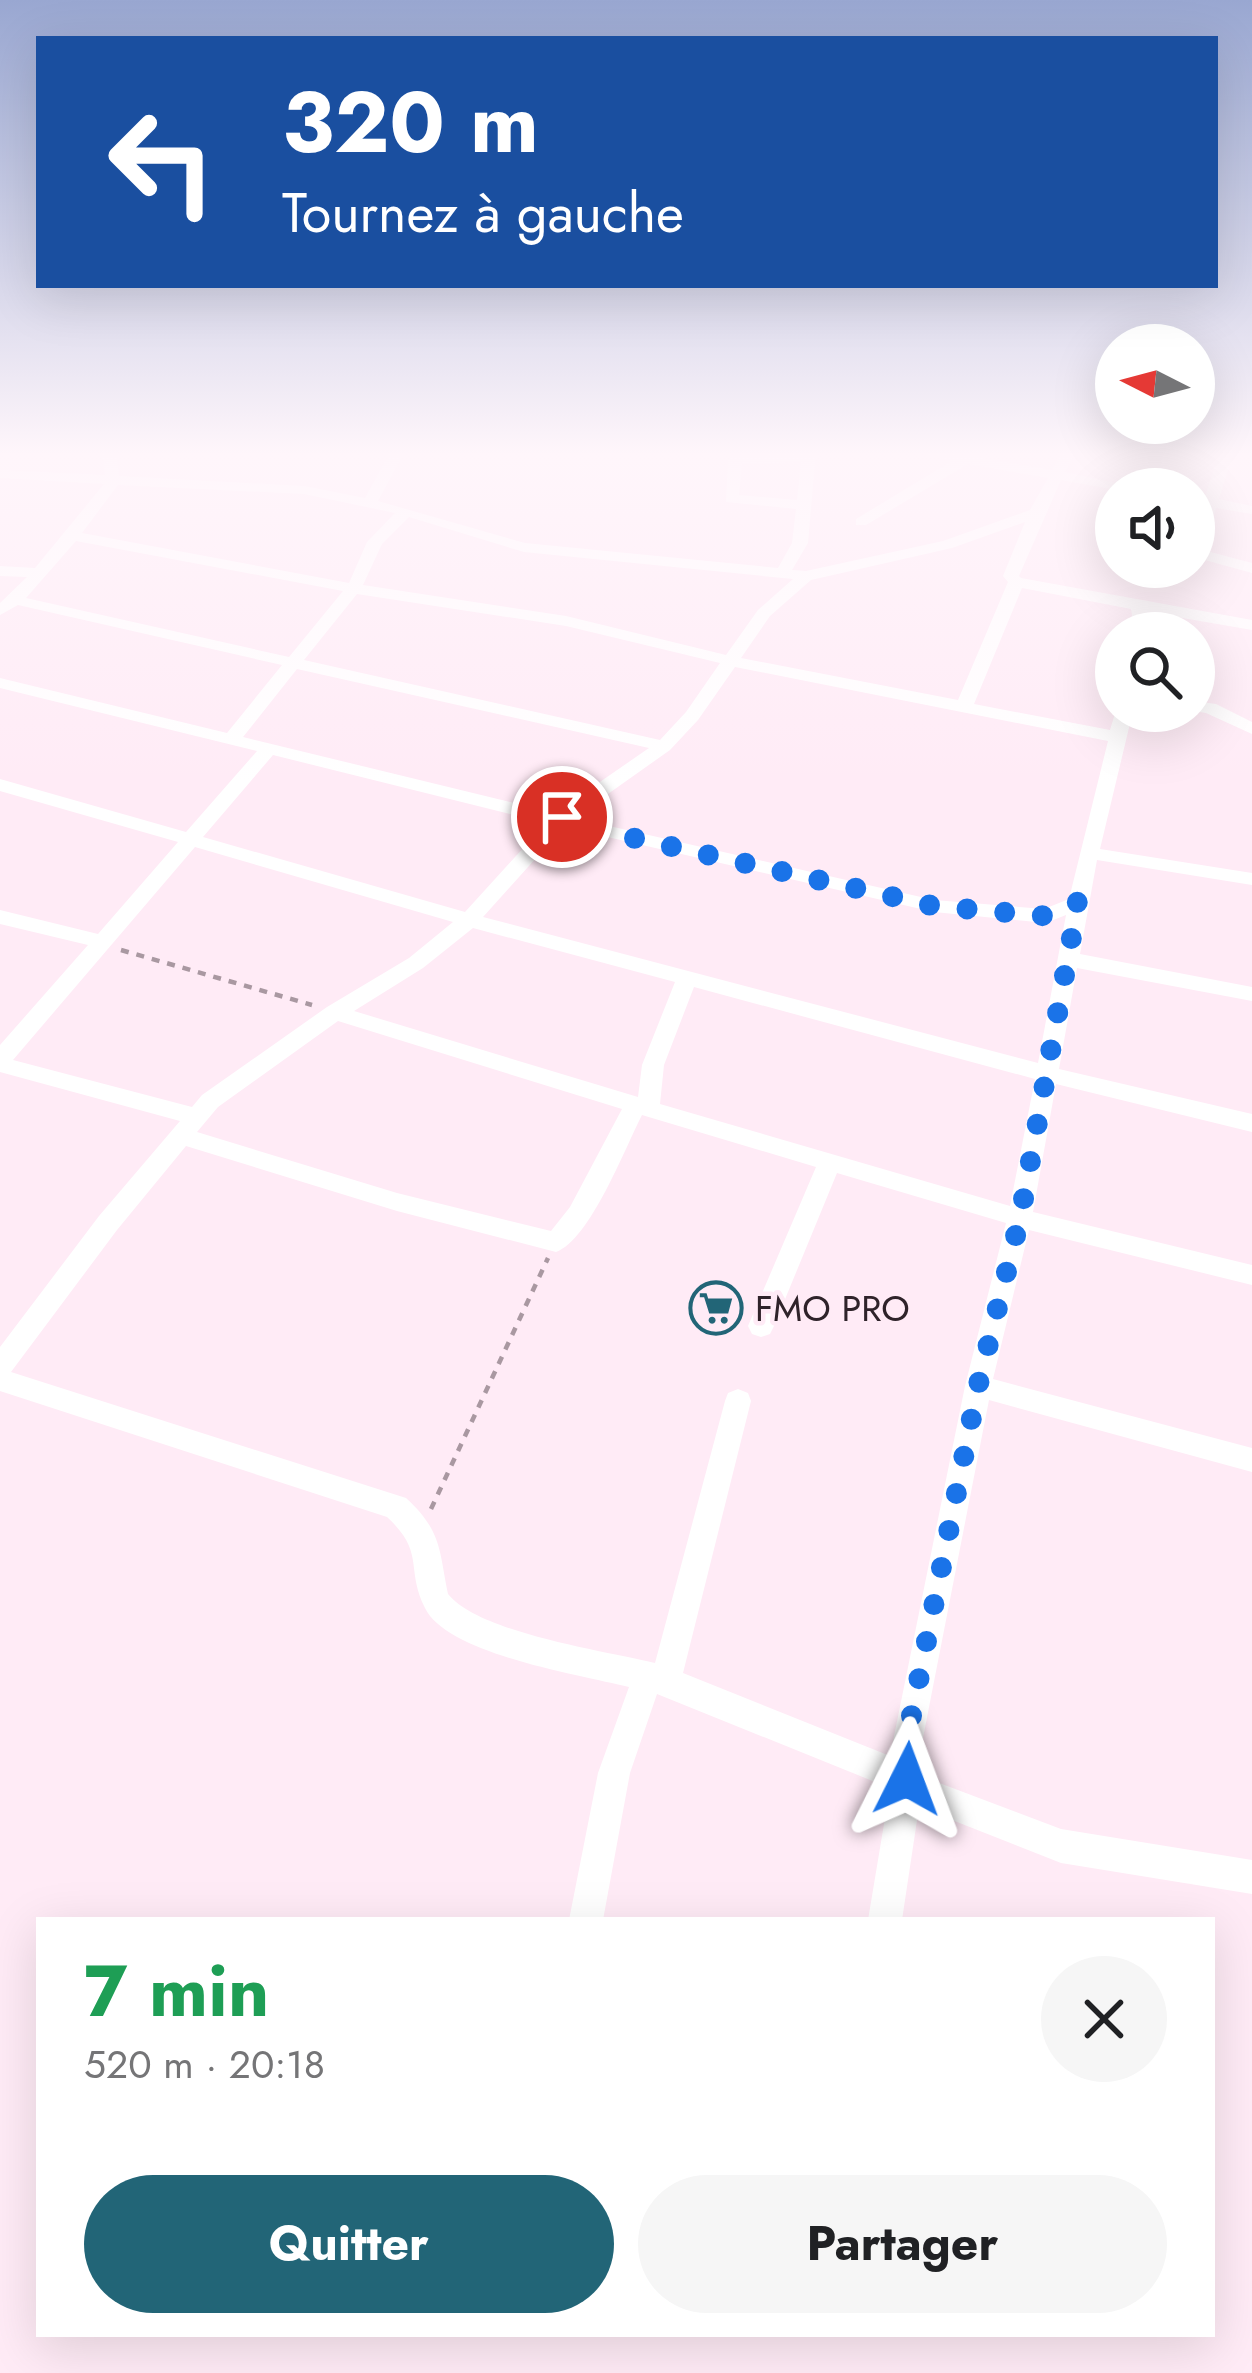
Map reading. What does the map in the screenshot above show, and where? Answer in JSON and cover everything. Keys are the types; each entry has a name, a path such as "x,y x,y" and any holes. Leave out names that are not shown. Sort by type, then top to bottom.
{"street":[{"path":"8,605 48,562"},
{"path":"218,562 422,601 566,621 730,661 1118,737"},
{"path":"230,741 355,586 366,562"},
{"path":"684,562 806,576 871,562"},
{"path":"784,571 789,562"},
{"path":"1017,562 1011,576 1016,582 1252,626"},
{"path":"0,571 38,573"},
{"path":"0,1367 211,1101 335,1012 416,963 469,920 562,817 664,746 692,716 764,613 806,576"},
{"path":"964,707 1016,582"},
{"path":"8,605 296,663 664,746"},
{"path":"1139,606 1140,612"},
{"path":"0,683 629,837 934,906 1046,916 1078,902"},
{"path":"1215,710 1252,729"},
{"path":"885,1917 907,1779 906,1743 978,1386 1020,1218 1078,902 1119,732"},
{"path":"268,749 0,1062 397,1202 556,1242 579,1214 642,1107 687,978"},
{"path":"0,784 469,920 1044,1073 1252,1123"},
{"path":"1089,853 1252,879"},
{"path":"0,917 99,941"},
{"path":"1067,958 1252,994"},
{"path":"335,1012 1020,1218 1252,1275"},
{"path":"761,1326 830,1162"},
{"path":"0,1334 29,1329"},
{"path":"0,1380 396,1507 427,1546 431,1592 446,1615 485,1633 657,1678 907,1779 923,1793 953,1807 1060,1846 1252,1877"},
{"path":"978,1386 1252,1460"},
{"path":"587,1917 614,1773 657,1678 738,1401"}],"path":[{"path":"99,941 335,1012"},
{"path":"420,1533 556,1242"}],"place":[{"name":"FMO PRO","path":"716,1308"}],"route":[{"path":"562,817 629,837 934,906 1046,916 1078,902 1020,1218 978,1386 906,1743 907,1779"}]}
